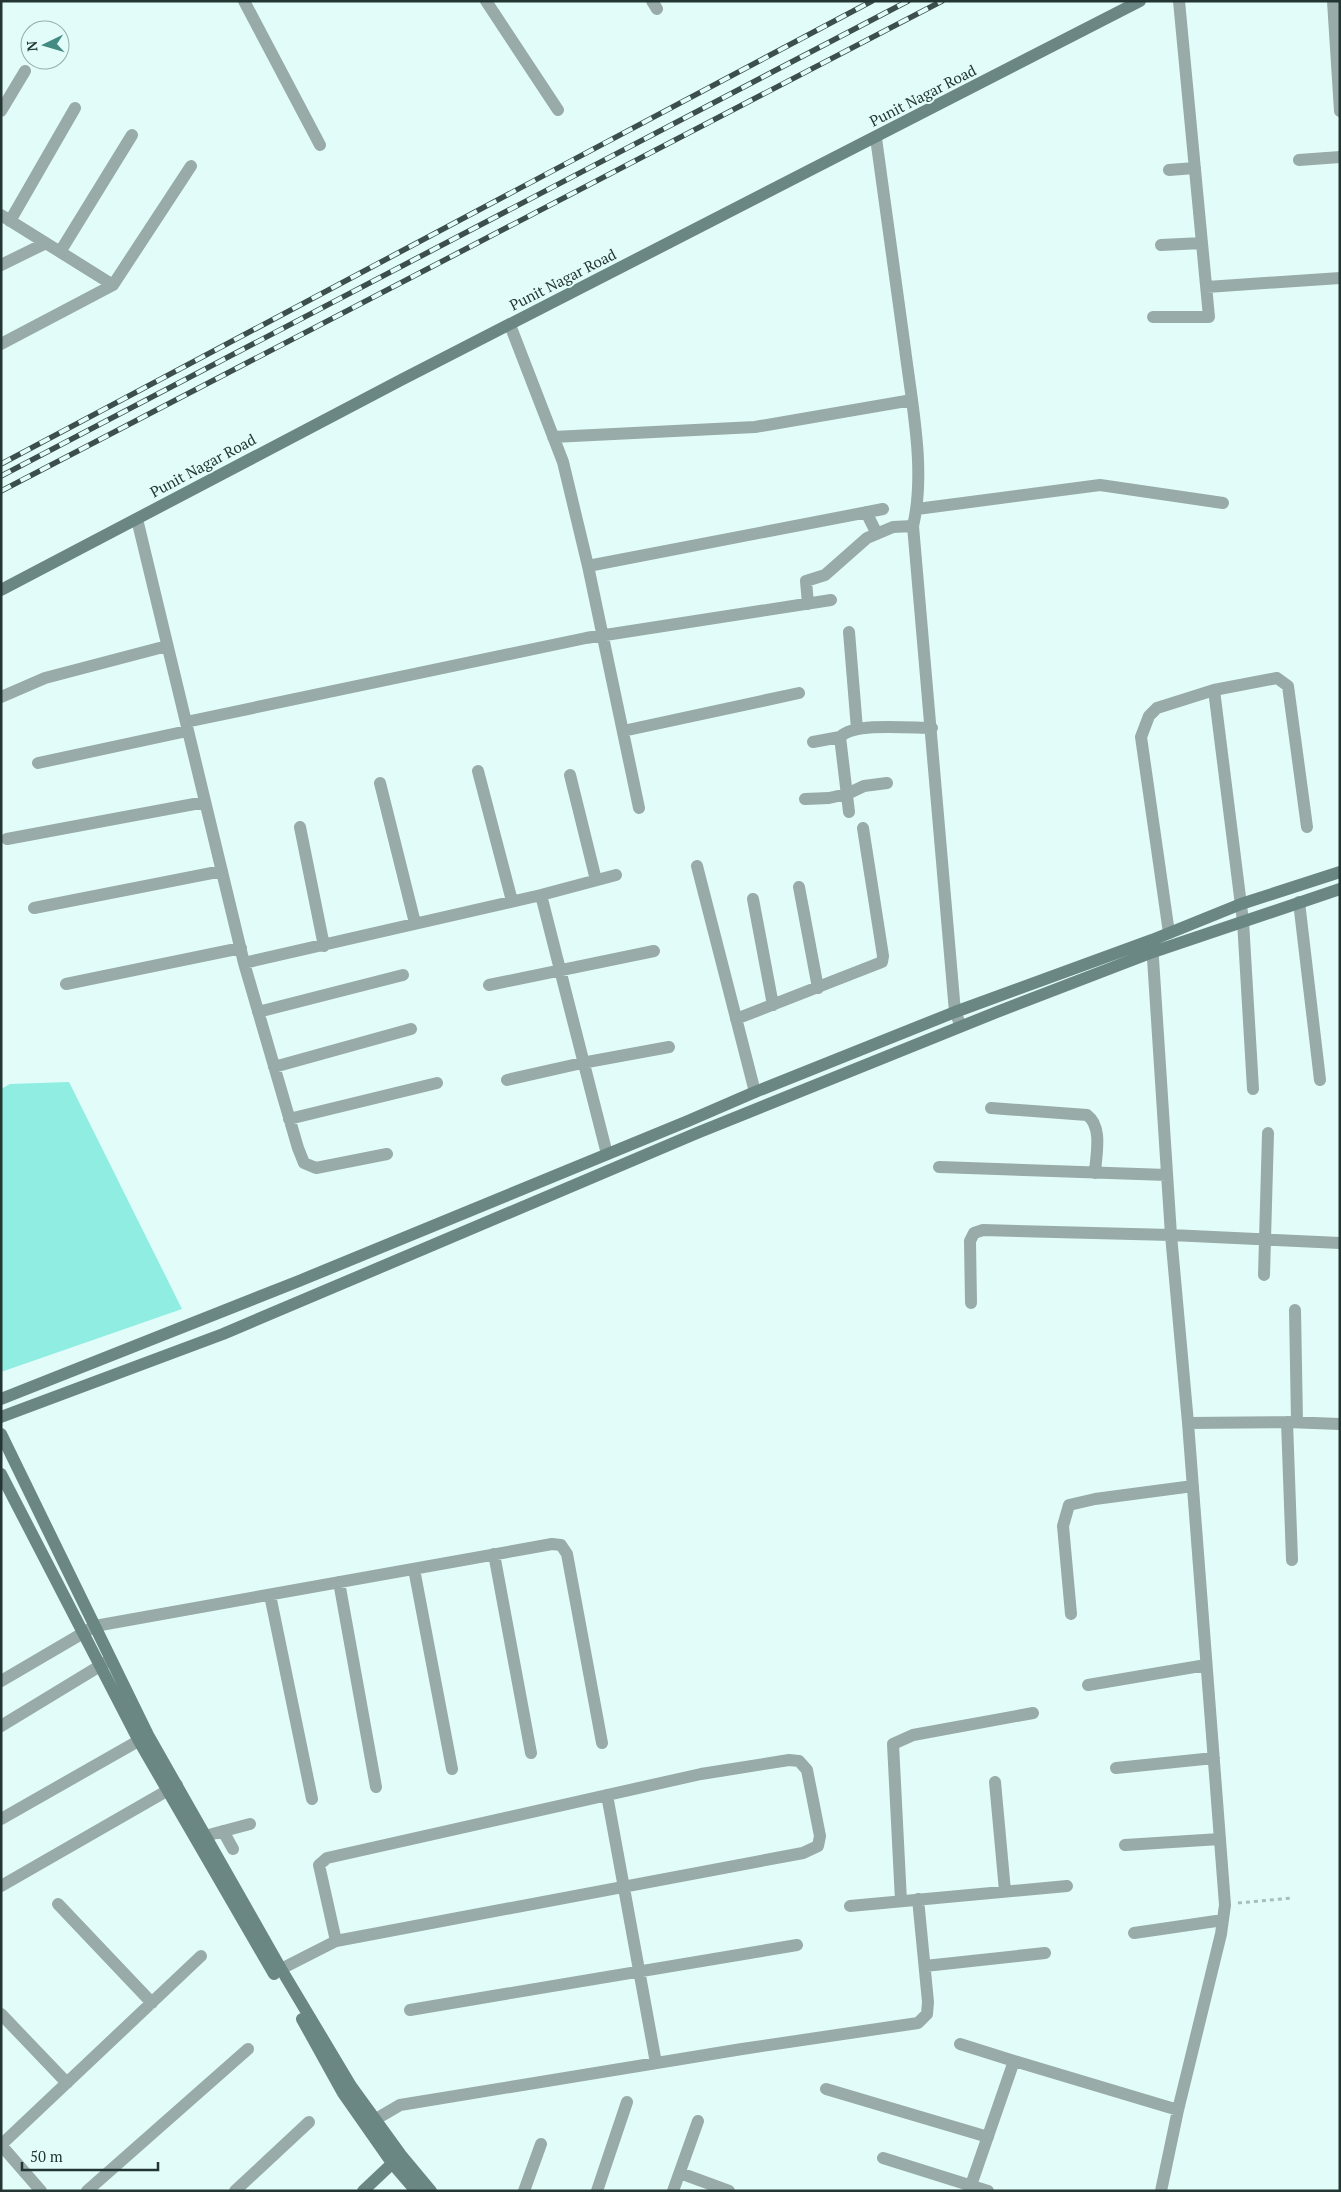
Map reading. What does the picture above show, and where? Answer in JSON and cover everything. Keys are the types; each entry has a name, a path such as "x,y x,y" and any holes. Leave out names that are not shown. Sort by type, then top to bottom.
{"street":[{"path":"244,1 320,145"},
{"path":"486,1 558,110"},
{"name":"Punit Nagar Road","path":"1,590 510,324 1140,1"},
{"path":"1153,317 1209,317 1178,1"},
{"path":"1333,1 1337,33 1340,111"},
{"path":"1,111 25,71"},
{"path":"74,108 6,218 113,285"},
{"path":"60,252 132,135"},
{"path":"876,138 912,400 919,480 917,509 913,526 956,1012 961,1026"},
{"path":"1299,160 1340,157"},
{"path":"1,344 113,285 191,166"},
{"path":"1169,170 1195,168"},
{"path":"1,265 46,243"},
{"path":"1161,244 1202,243"},
{"path":"1207,287 1340,278"},
{"path":"510,324 563,462 588,566 639,808"},
{"path":"553,437 755,426 912,400"},
{"path":"917,509 1100,486 1223,503"},
{"path":"588,566 883,509"},
{"path":"866,512 877,534"},
{"path":"137,519 244,963 289,1119 304,1163 316,1168 387,1154"},
{"path":"808,604 806,581 825,575 867,538 893,527 913,526"},
{"path":"38,763 186,727 586,638 603,637 831,600"},
{"path":"850,632 857,729"},
{"path":"1,697 45,678 167,646"},
{"path":"1169,933 1141,737 1149,716 1158,708 1214,690 1277,678 1288,686 1307,826"},
{"path":"1214,690 1243,921 1253,1090"},
{"path":"623,731 799,693"},
{"path":"813,742 840,737 846,731 857,729 932,728"},
{"path":"840,737 849,812"},
{"path":"478,772 512,901"},
{"path":"570,775 596,880"},
{"path":"380,783 415,923"},
{"path":"804,799 847,794 864,786 887,783"},
{"path":"7,839 205,802"},
{"path":"300,826 324,946"},
{"path":"736,1019 882,962 883,956 863,828"},
{"path":"697,866 755,1092"},
{"path":"34,908 222,871"},
{"path":"1,1417 223,1334 697,1133 1152,946 1169,933 1241,904 1340,872"},
{"path":"244,963 541,895 616,875"},
{"path":"799,887 818,988"},
{"path":"1,1399 299,1281 755,1092 956,1012 1152,946 1243,921 1340,889"},
{"path":"541,895 582,1063 607,1154"},
{"path":"753,898 774,1005"},
{"path":"1299,902 1320,1080"},
{"path":"1152,946 1171,1235 1193,1486 1225,1905 1161,2191"},
{"path":"66,984 241,948"},
{"path":"490,985 654,951"},
{"path":"258,1012 404,974"},
{"path":"274,1067 411,1029"},
{"path":"507,1080 582,1063 669,1047"},
{"path":"289,1119 438,1083"},
{"path":"990,1108 1087,1115 1095,1121 1097,1130 1094,1173"},
{"path":"1264,1275 1268,1133"},
{"path":"939,1166 1167,1175"},
{"path":"971,1303 970,1241 974,1233 983,1230 1171,1235 1340,1243"},
{"path":"1292,1560 1292,1422 1295,1310"},
{"path":"1188,1424 1292,1422 1340,1424"},
{"path":"1,1434 95,1626 106,1662 143,1738 298,2004 376,2119 416,2191"},
{"path":"1,1474 82,1633 106,1662"},
{"path":"1071,1614 1063,1526 1069,1505 1095,1499 1193,1486"},
{"path":"14,1497 28,1489"},
{"path":"1,1680 95,1626 552,1544 561,1545 566,1554 602,1743"},
{"path":"494,1554 531,1753"},
{"path":"414,1568 452,1768"},
{"path":"339,1582 376,1787"},
{"path":"270,1595 312,1799"},
{"path":"1,1726 106,1662"},
{"path":"1088,1685 1206,1665"},
{"path":"901,1901 893,1744 913,1735 1033,1713"},
{"path":"1,1819 143,1738"},
{"path":"1116,1768 1214,1758"},
{"path":"281,1969 336,1941 803,1853 818,1846 820,1836 807,1770 799,1761 702,1774 327,1858 319,1865 336,1941"},
{"path":"995,1782 1005,1891"},
{"path":"172,1788 205,1836 250,1924 281,1969 343,2094 397,2159 431,2191"},
{"path":"1,1886 172,1788"},
{"path":"607,1795 656,2063"},
{"path":"205,1836 250,1824"},
{"path":"223,1831 233,1849"},
{"path":"1125,1845 1220,1839"},
{"path":"850,1906 1067,1886"},
{"path":"376,2119 400,2105 918,2023 927,2014 928,2002 918,1899"},
{"path":"58,1904 152,2002"},
{"path":"1134,1933 1223,1920"},
{"path":"410,2010 797,1945"},
{"path":"925,1966 1045,1953"},
{"path":"42,2191 1,2145 201,1956"},
{"path":"1,2014 67,2084"},
{"path":"960,2044 1178,2110"},
{"path":"87,2191 248,2049"},
{"path":"970,2188 1014,2061"},
{"path":"826,2089 988,2137"},
{"path":"597,2191 627,2102"},
{"path":"673,2191 698,2121"},
{"path":"235,2191 310,2122"},
{"path":"524,2191 541,2144"},
{"path":"883,2158 970,2188 988,2191"},
{"path":"363,2191 397,2159"},
{"path":"680,2173 729,2191"}],"path":[{"path":"1225,1905 1292,1898"}],"shaded area":[{"path":"69,1082 182,1309 1,1372 1,1089 10,1084"}],"railway":[{"path":"1,464 872,1"},
{"path":"1,476 908,1"},
{"path":"1,491 942,1"}]}
